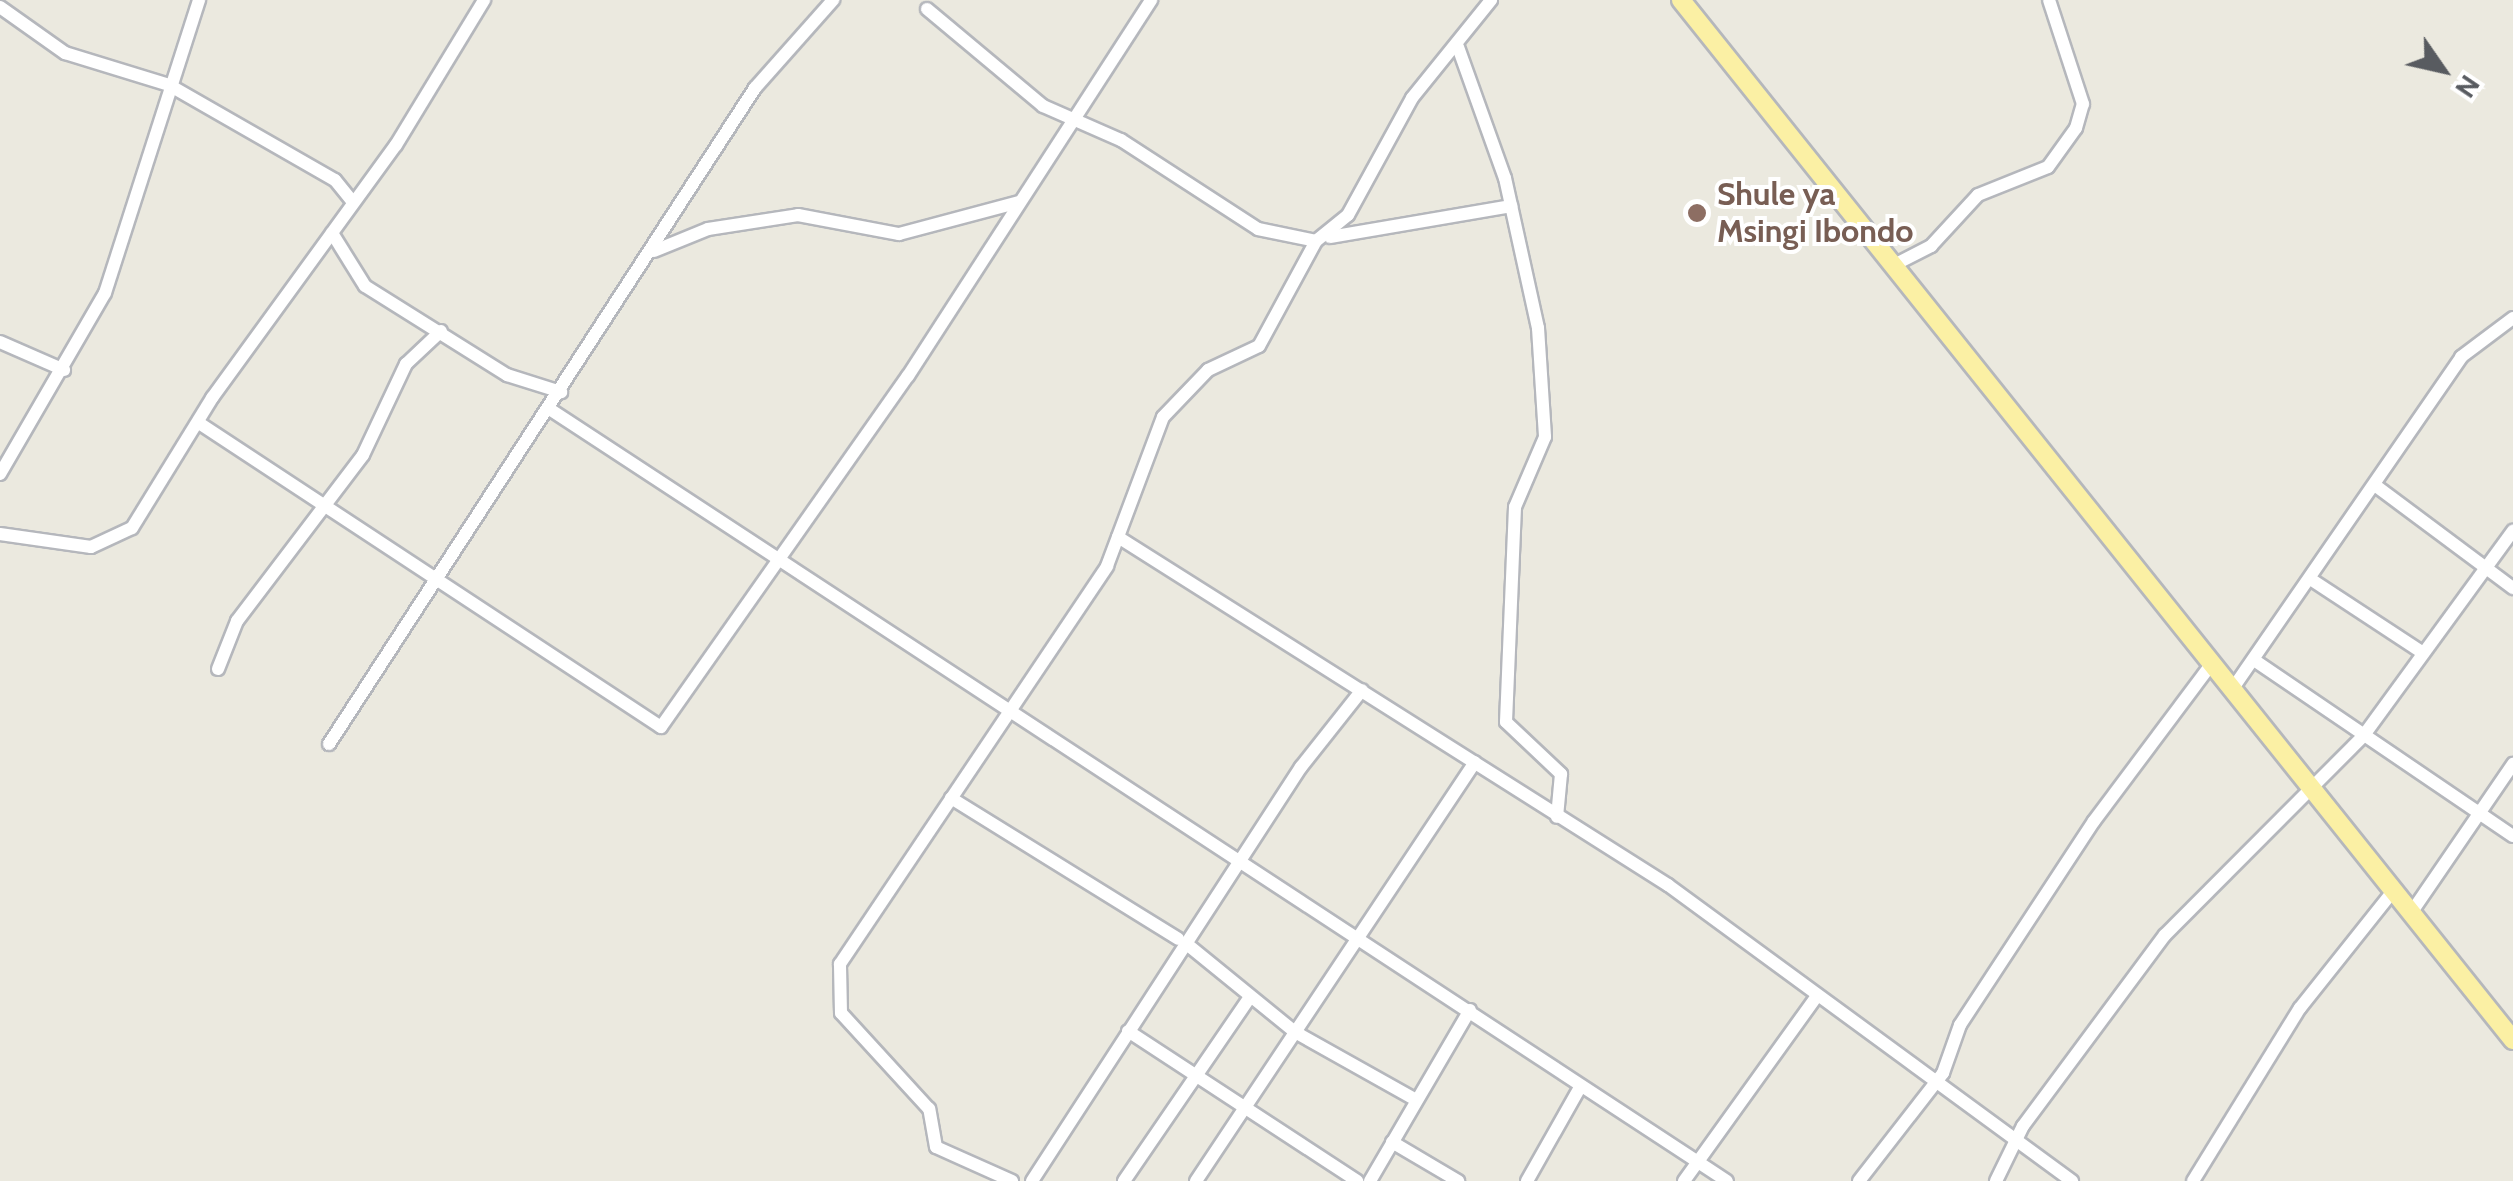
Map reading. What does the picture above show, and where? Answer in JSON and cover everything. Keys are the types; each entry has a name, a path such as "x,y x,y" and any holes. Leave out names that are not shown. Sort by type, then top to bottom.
{"main road":[{"path":"1682,0 2210,666 2513,1040"}],"street":[{"path":"0,474 64,370 115,268 168,85 199,0"},
{"path":"0,534 108,544 142,515 198,423 353,202 484,0"},
{"path":"328,744 551,410 755,88 833,0"},
{"path":"198,423 661,727 775,558 908,376 1151,0"},
{"path":"1012,1181 936,1147 929,1109 897,1084 834,993 848,952 1012,712 1118,537 1163,417 1208,370 1259,346 1412,98 1458,47 1491,0"},
{"path":"1894,265 1931,246 1978,195 2048,167 2082,118 2049,0"},
{"path":"0,7 66,54 168,85 335,180 353,202"},
{"path":"927,8 1000,60 1032,98 1258,229 1323,239 1511,206"},
{"path":"1458,47 1511,206 1538,328 1545,437 1515,507 1506,722 1558,768 1558,816"},
{"path":"654,251 708,229 798,215 900,234 1019,202"},
{"path":"332,232 366,286 507,375 561,392"},
{"path":"2230,691 2312,580 2461,358 2513,318"},
{"path":"218,669 237,621 362,455 406,364 441,332"},
{"path":"0,342 64,370"},
{"path":"551,410 1012,712 1354,943 1470,1010 1578,1089 1726,1181"},
{"path":"2376,486 2513,588"},
{"path":"1996,1181 2012,1144 2210,882 2364,736 2420,651 2513,531"},
{"path":"1118,537 1668,885 1816,998 1936,1082 2012,1144 2072,1181"},
{"path":"2312,580 2420,651"},
{"path":"2254,660 2513,836"},
{"path":"1860,1181 1936,1082 1971,1006 2210,666"},
{"path":"1032,1181 1183,942 1362,690"},
{"path":"1196,1181 1474,762"},
{"path":"2411,913 2513,764"},
{"path":"952,798 1183,942 1295,1032 1416,1100"},
{"path":"2194,1181 2300,1008 2393,891"},
{"path":"1124,1181 1250,997"},
{"path":"1684,1181 1816,998"},
{"path":"1370,1181 1470,1010"},
{"path":"1128,1031 1357,1181"},
{"path":"1527,1181 1578,1089"},
{"path":"1392,1142 1458,1181"}],"place":[{"name":"Shule ya Msingi Ibondo","path":"1697,213"}]}
